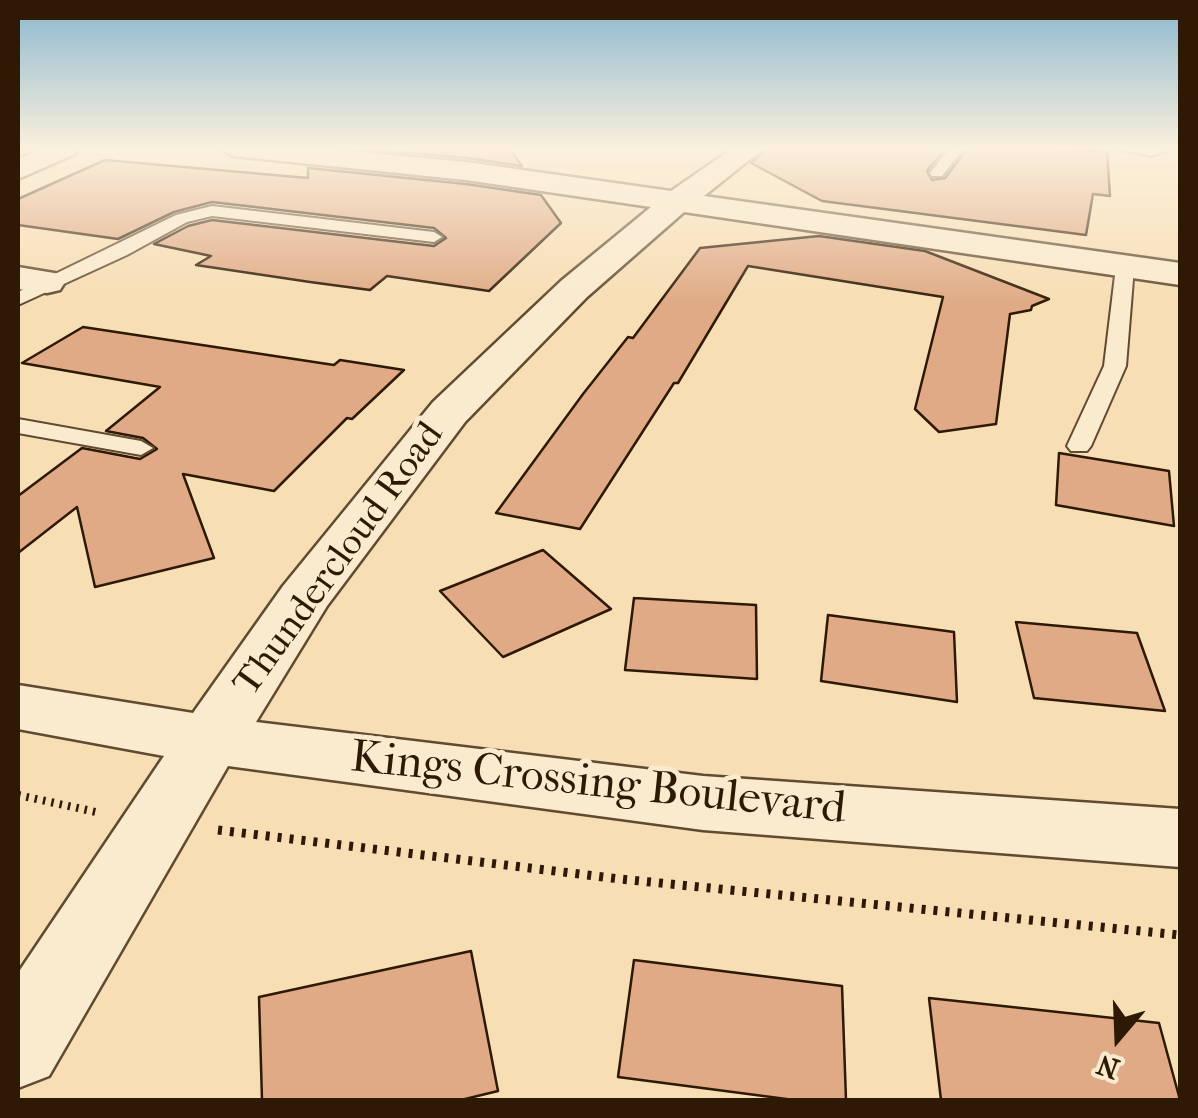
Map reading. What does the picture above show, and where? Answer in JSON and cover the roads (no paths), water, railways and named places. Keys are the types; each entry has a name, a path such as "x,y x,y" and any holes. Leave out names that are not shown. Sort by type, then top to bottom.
{"street":[{"name":"Thundercloud Road","path":"18,1047 303,599 450,412 574,289 678,200"},
{"path":"679,200 1180,274"},
{"name":"Kings Crossing Boulevard","path":"18,708 210,740 702,803 1180,838"}],"lane":[{"path":"27,286 122,251 182,218 212,211 434,238"},
{"path":"1079,446 1115,366 1125,267"},
{"path":"18,426 141,448"}]}
